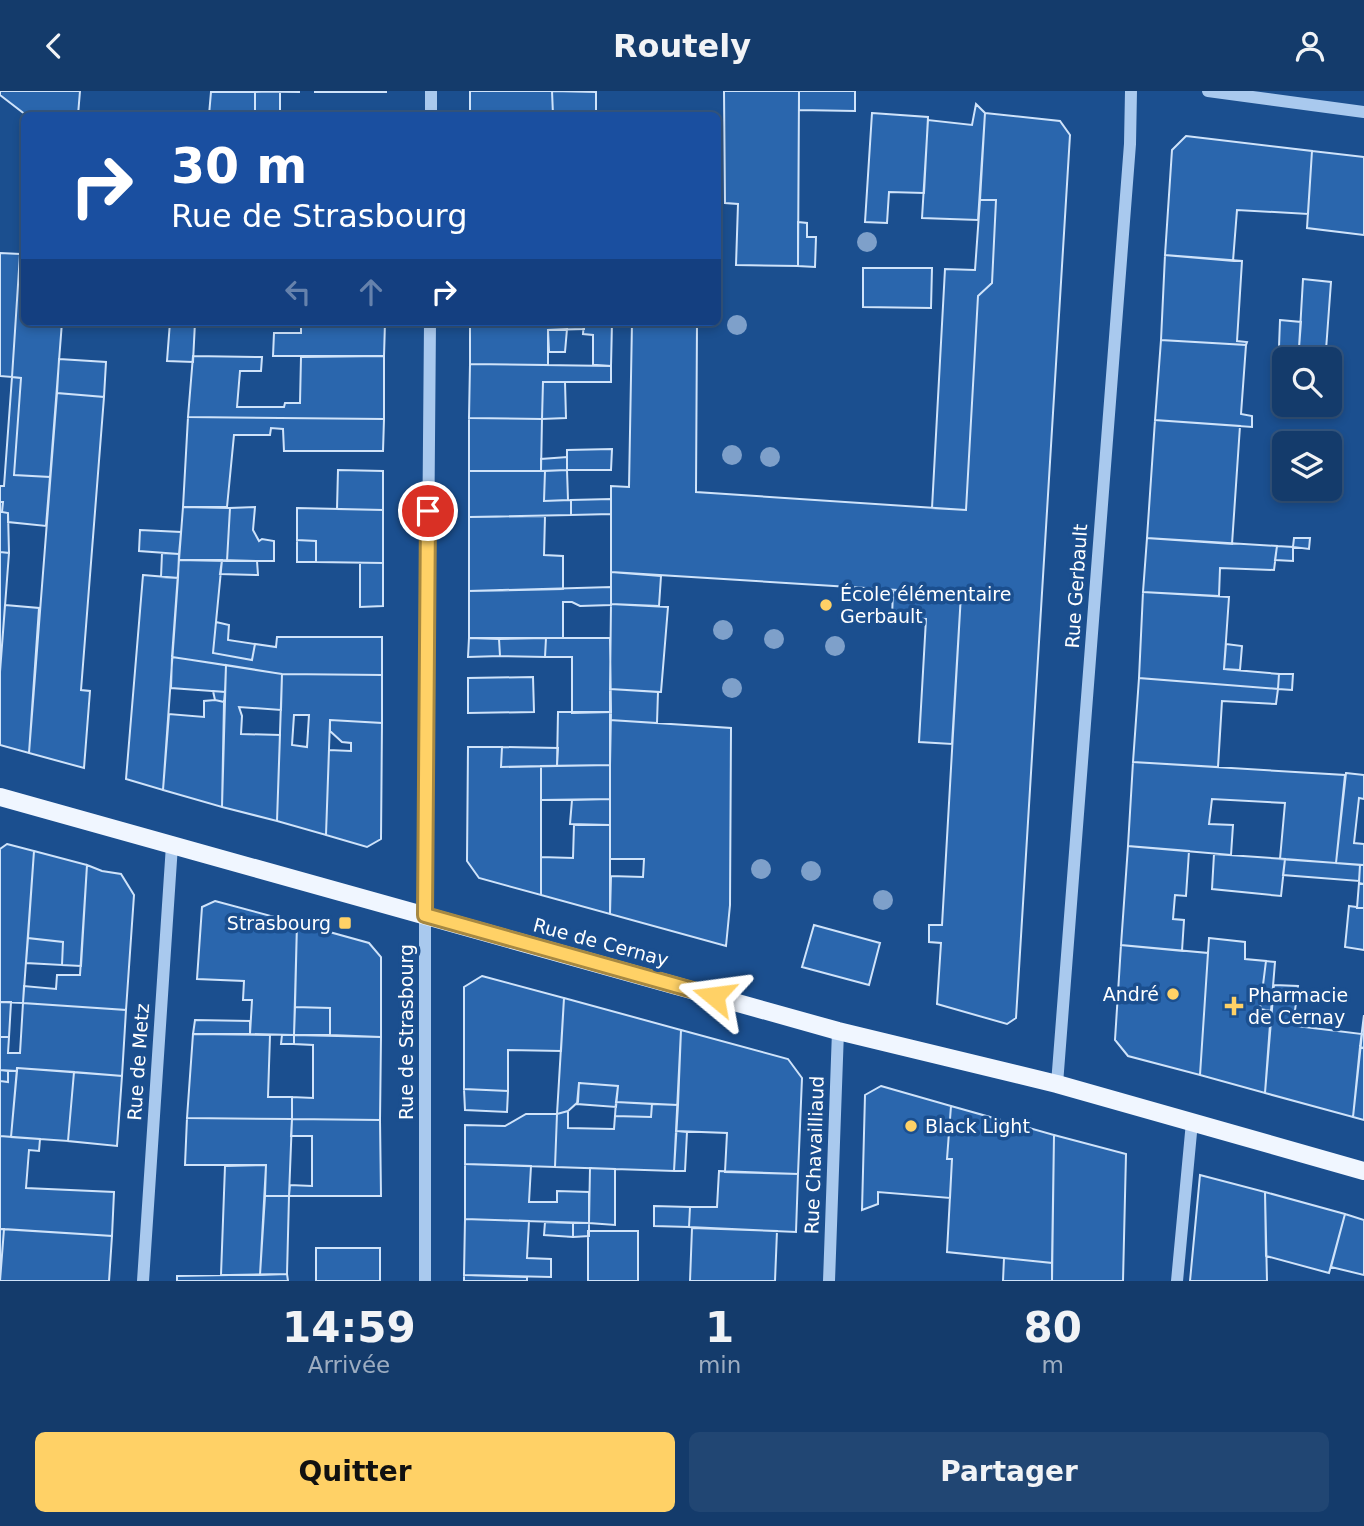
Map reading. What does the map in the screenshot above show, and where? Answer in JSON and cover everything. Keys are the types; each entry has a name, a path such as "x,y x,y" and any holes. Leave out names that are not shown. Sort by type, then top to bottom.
{"main road":[{"name":"Rue de Cernay","path":"0,797 838,1031 1057,1084 1364,1171"}],"street":[{"path":"431,91 431,112"},
{"name":"Rue Gerbault","path":"1057,1084 1130,144 1131,91"},
{"path":"1208,91 1364,112"},
{"name":"Rue de Strasbourg","path":"425,1281 429,326"},
{"name":"Rue de Metz","path":"142,1281 172,845"},
{"name":"Rue Chavailliaud","path":"829,1281 838,1031"},
{"path":"1177,1281 1192,1122"}],"building":[{"path":"0,91 80,91 78,112 22,112 0,95"},
{"path":"211,91 299,91 299,92"},
{"path":"280,91 280,112 255,112 255,92"},
{"path":"386,91 386,92 315,92"},
{"path":"470,91 552,91 553,112 470,112"},
{"path":"552,91 596,92 596,112 553,112"},
{"path":"724,91 799,91 798,266 736,265 738,204 725,203"},
{"path":"799,91 855,91 855,111 799,110"},
{"path":"211,92 255,92 255,112 209,112"},
{"path":"976,104 985,113 978,220 922,218 928,120 972,125"},
{"path":"872,113 928,117 924,193 889,192 887,223 865,222"},
{"path":"985,113 1060,121 1070,135 1016,1018 1007,1024 937,1004 941,943 929,942 929,925 942,925 961,594 611,572 611,486 629,487 632,326 697,326 696,492 966,510 978,296 992,283 996,200 980,200"},
{"path":"1186,136 1312,151 1308,214 1237,210 1233,261 1165,255 1172,150"},
{"path":"1312,151 1364,157 1364,235 1307,228"},
{"path":"980,200 996,200 992,283 978,296 966,510 932,508 945,269 975,270"},
{"path":"798,222 807,223 807,237 816,237 815,267 798,266"},
{"path":"0,253 20,254 12,377 0,376"},
{"path":"21,254 21,326 62,326 50,477 14,475 21,378 12,377"},
{"path":"1165,255 1242,261 1237,341 1247,342 1246,345 1161,340"},
{"path":"863,268 932,268 931,308 863,307"},
{"path":"1303,279 1331,282 1326,347 1299,347"},
{"path":"1280,320 1301,322 1299,347 1279,347"},
{"path":"170,326 195,326 193,362 167,361"},
{"path":"301,326 385,326 384,356 273,356 274,333 301,333"},
{"path":"470,326 584,326 584,329 548,330 548,365 470,364"},
{"path":"584,326 612,326 611,366 593,365 593,335 583,334"},
{"path":"567,329 565,352 549,352 548,330"},
{"path":"1161,340 1246,345 1241,414 1252,416 1252,427 1155,420"},
{"path":"193,356 262,357 261,371 240,371 237,407 284,407 285,403 300,403 301,357 384,356 384,419 188,417"},
{"path":"59,359 106,362 104,397 57,393"},
{"path":"470,364 611,366 611,382 543,382 542,419 469,418"},
{"path":"12,377 21,378 14,475 50,477 46,526 8,522 8,513 2,512 0,486 4,486"},
{"path":"543,382 565,382 566,418 542,419"},
{"path":"57,393 104,397 81,690 90,691 84,768 29,753"},
{"path":"188,417 384,419 383,451 284,451 283,429 271,428 270,435 234,435 227,507 183,507"},
{"path":"469,418 542,419 541,471 469,471"},
{"path":"1155,420 1240,426 1232,544 1147,538"},
{"path":"612,449 611,470 567,470 567,450"},
{"path":"567,457 567,470 541,471 541,459"},
{"path":"338,470 383,471 383,510 337,509"},
{"path":"567,470 568,500 544,501 545,471"},
{"path":"469,471 545,471 544,501 571,500 571,515 469,517"},
{"path":"611,499 611,514 571,515 571,500"},
{"path":"0,502 3,502 2,512 8,513 9,553 0,552"},
{"path":"183,507 230,508 227,561 179,560"},
{"path":"255,507 253,530 259,541 274,541 274,561 227,561 230,508"},
{"path":"297,508 383,510 383,563 316,562 316,541 297,540"},
{"path":"545,516 544,555 563,556 563,589 469,591 469,517"},
{"path":"140,530 181,532 179,554 139,551"},
{"path":"1147,538 1277,546 1274,570 1220,568 1219,596 1143,592"},
{"path":"1294,538 1310,538 1309,549 1293,547"},
{"path":"297,540 316,541 316,562 297,562"},
{"path":"1277,546 1293,547 1293,561 1275,560"},
{"path":"0,552 9,553 0,672"},
{"path":"162,553 179,554 178,578 161,577"},
{"path":"179,560 222,560 213,653 252,660 255,644 276,647 277,637 382,637 382,675 282,674 172,657"},
{"path":"222,560 257,561 258,575 220,574"},
{"path":"360,563 383,563 383,606 360,607"},
{"path":"611,572 661,576 659,606 611,604"},
{"path":"143,575 178,578 163,790 126,779"},
{"path":"611,587 611,605 580,606 563,602 563,638 469,638 469,591"},
{"path":"893,590 961,594 952,744 919,742 926,619 892,618"},
{"path":"1143,592 1229,597 1224,669 1279,674 1278,689 1139,678"},
{"path":"611,604 668,607 661,692 610,689"},
{"path":"5,605 39,608 29,753 0,745 0,672"},
{"path":"216,622 229,625 228,640 255,644 252,660 213,653"},
{"path":"469,638 499,639 500,656 468,657"},
{"path":"546,638 610,638 611,712 572,713 572,657 545,657"},
{"path":"546,638 545,657 500,656 499,639"},
{"path":"1226,644 1242,646 1240,670 1224,669"},
{"path":"172,657 226,665 225,692 171,688"},
{"path":"226,665 282,674 281,710 239,707 242,716 241,734 280,735 277,821 222,807"},
{"path":"282,674 382,675 382,723 330,720 326,835 277,821","holes":["294,715 309,715 307,747 292,745"]},
{"path":"1279,674 1293,674 1292,690 1278,689"},
{"path":"533,677 534,712 468,713 468,678"},
{"path":"1139,678 1278,689 1276,704 1222,701 1218,767 1133,762"},
{"path":"610,689 658,692 657,723 610,720"},
{"path":"213,691 225,692 224,702 215,700"},
{"path":"204,701 224,702 222,807 163,790 169,714 204,717"},
{"path":"558,712 611,712 610,765 557,766"},
{"path":"330,720 382,723 381,839 367,847 326,835 329,750 351,751 351,743 342,742 330,731"},
{"path":"610,720 731,728 730,905 726,946 610,914 611,876 643,877 644,859 610,859"},
{"path":"468,747 502,747 501,767 541,766 541,895 479,878 467,861"},
{"path":"502,747 558,748 557,766 501,767"},
{"path":"1133,762 1345,775 1336,863 1280,859 1285,803 1212,799 1209,824 1233,825 1231,855 1128,846"},
{"path":"610,765 610,799 541,800 541,766"},
{"path":"1346,773 1364,775 1364,799 1359,798 1354,843 1364,844 1364,865 1336,863"},
{"path":"610,799 610,825 570,824 572,800"},
{"path":"574,825 610,825 610,914 541,895 541,857 573,858"},
{"path":"7,844 34,851 23,1003 0,1002 0,849"},
{"path":"1128,846 1189,851 1186,896 1175,895 1173,919 1184,920 1182,951 1121,945"},
{"path":"34,851 87,865 81,966 62,965 63,942 28,938"},
{"path":"1214,854 1285,859 1281,896 1212,889"},
{"path":"1285,859 1360,865 1359,881 1283,875"},
{"path":"87,865 121,874 134,895 126,1010 23,1003 24,986 56,989 57,975 80,975"},
{"path":"1360,865 1364,865 1364,884 1359,883"},
{"path":"1359,883 1364,884 1364,908 1357,908"},
{"path":"215,901 297,923 294,1035 250,1034 252,1000 243,1000 244,981 197,979 202,907"},
{"path":"1349,906 1364,908 1364,950 1345,947"},
{"path":"297,923 369,943 381,957 381,1037 330,1035 330,1008 295,1007"},
{"path":"814,925 880,943 869,985 802,967"},
{"path":"28,938 63,942 62,965 26,963"},
{"path":"1209,938 1245,942 1245,959 1266,961 1260,1009 1271,1011 1265,1093 1200,1075"},
{"path":"1121,945 1208,953 1200,1075 1128,1056 1115,1040"},
{"path":"1266,961 1275,962 1271,1011 1260,1009"},
{"path":"482,976 564,998 561,1051 508,1050 508,1091 464,1089 464,987"},
{"path":"1274,985 1298,986 1294,1019 1297,1026 1362,1034 1353,1117 1265,1093"},
{"path":"564,998 681,1030 678,1105 616,1102 618,1086 579,1083 578,1102 568,1111 557,1114"},
{"path":"0,1002 11,1002 9,1037 0,1037"},
{"path":"23,1003 126,1010 122,1076 17,1068 17,1071 0,1070 0,1037 9,1037 8,1053 20,1053"},
{"path":"295,1007 330,1008 330,1035 294,1035"},
{"path":"1364,1015 1364,1048 1360,1047"},
{"path":"195,1020 250,1021 250,1034 193,1034"},
{"path":"681,1030 788,1059 802,1078 798,1174 725,1172 727,1133 676,1131"},
{"path":"193,1034 270,1035 268,1097 292,1097 292,1119 187,1118"},
{"path":"282,1035 294,1035 294,1044 281,1044"},
{"path":"294,1035 381,1037 380,1120 292,1119 292,1097 313,1098 313,1045 294,1044"},
{"path":"1360,1047 1364,1048 1364,1120 1353,1117"},
{"path":"17,1068 74,1072 68,1141 11,1137"},
{"path":"0,1070 8,1071 8,1082 0,1081"},
{"path":"8,1071 17,1071 11,1137 0,1136 0,1081 8,1082"},
{"path":"74,1072 122,1076 117,1146 68,1141"},
{"path":"579,1083 618,1086 616,1107 577,1104"},
{"path":"881,1086 951,1106 947,1159 952,1159 950,1198 878,1192 878,1204 862,1210 865,1095"},
{"path":"464,1089 508,1091 507,1112 465,1110"},
{"path":"616,1102 652,1104 651,1117 615,1116"},
{"path":"652,1104 678,1105 674,1171 555,1167 557,1114 568,1111 568,1128 614,1129 615,1116 651,1117"},
{"path":"951,1106 1054,1135 1052,1263 947,1252 952,1159 947,1159"},
{"path":"526,1114 557,1114 555,1167 465,1164 465,1125 505,1126"},
{"path":"187,1118 292,1119 289,1196 265,1196 266,1165 185,1165"},
{"path":"292,1119 380,1120 381,1196 289,1196 290,1185 312,1186 312,1136 291,1136"},
{"path":"676,1131 687,1132 685,1171 674,1171"},
{"path":"1054,1135 1126,1154 1123,1281 1052,1281"},
{"path":"0,1136 40,1139 39,1151 29,1150 26,1188 114,1192 112,1236 0,1229"},
{"path":"465,1164 531,1166 529,1202 557,1202 557,1191 589,1192 589,1223 465,1219"},
{"path":"266,1165 260,1275 221,1275 225,1166"},
{"path":"590,1168 615,1169 615,1225 589,1223"},
{"path":"719,1171 798,1174 796,1232 689,1227 690,1207 717,1207"},
{"path":"1200,1175 1265,1192 1267,1281 1190,1281"},
{"path":"1265,1192 1345,1214 1329,1273 1266,1256"},
{"path":"265,1196 289,1196 287,1274 260,1275"},
{"path":"654,1206 690,1207 689,1227 654,1226"},
{"path":"1345,1214 1364,1220 1364,1275 1331,1267"},
{"path":"465,1219 529,1221 527,1258 551,1259 551,1277 464,1275"},
{"path":"545,1222 573,1223 573,1237 544,1235"},
{"path":"573,1223 589,1223 589,1236 573,1237"},
{"path":"692,1228 777,1231 775,1281 690,1281"},
{"path":"0,1229 4,1229 0,1281"},
{"path":"4,1229 112,1236 109,1281 0,1281"},
{"path":"588,1231 638,1231 638,1281 588,1281"},
{"path":"316,1248 380,1248 380,1281 316,1281"},
{"path":"1004,1258 1052,1263 1052,1281 1003,1281"},
{"path":"287,1274 288,1281 177,1281 177,1276"},
{"path":"464,1275 527,1277 527,1281 464,1281"}],"place":[{"name":"École élémentaire Gerbault","path":"826,605"},
{"name":"Strasbourg","path":"345,923"},
{"name":"André","path":"1173,994"},
{"name":"Pharmacie de Cernay","path":"1234,1006"},
{"name":"Black Light","path":"911,1126"}],"route":[{"path":"428,511 425,915 714,996"}]}
